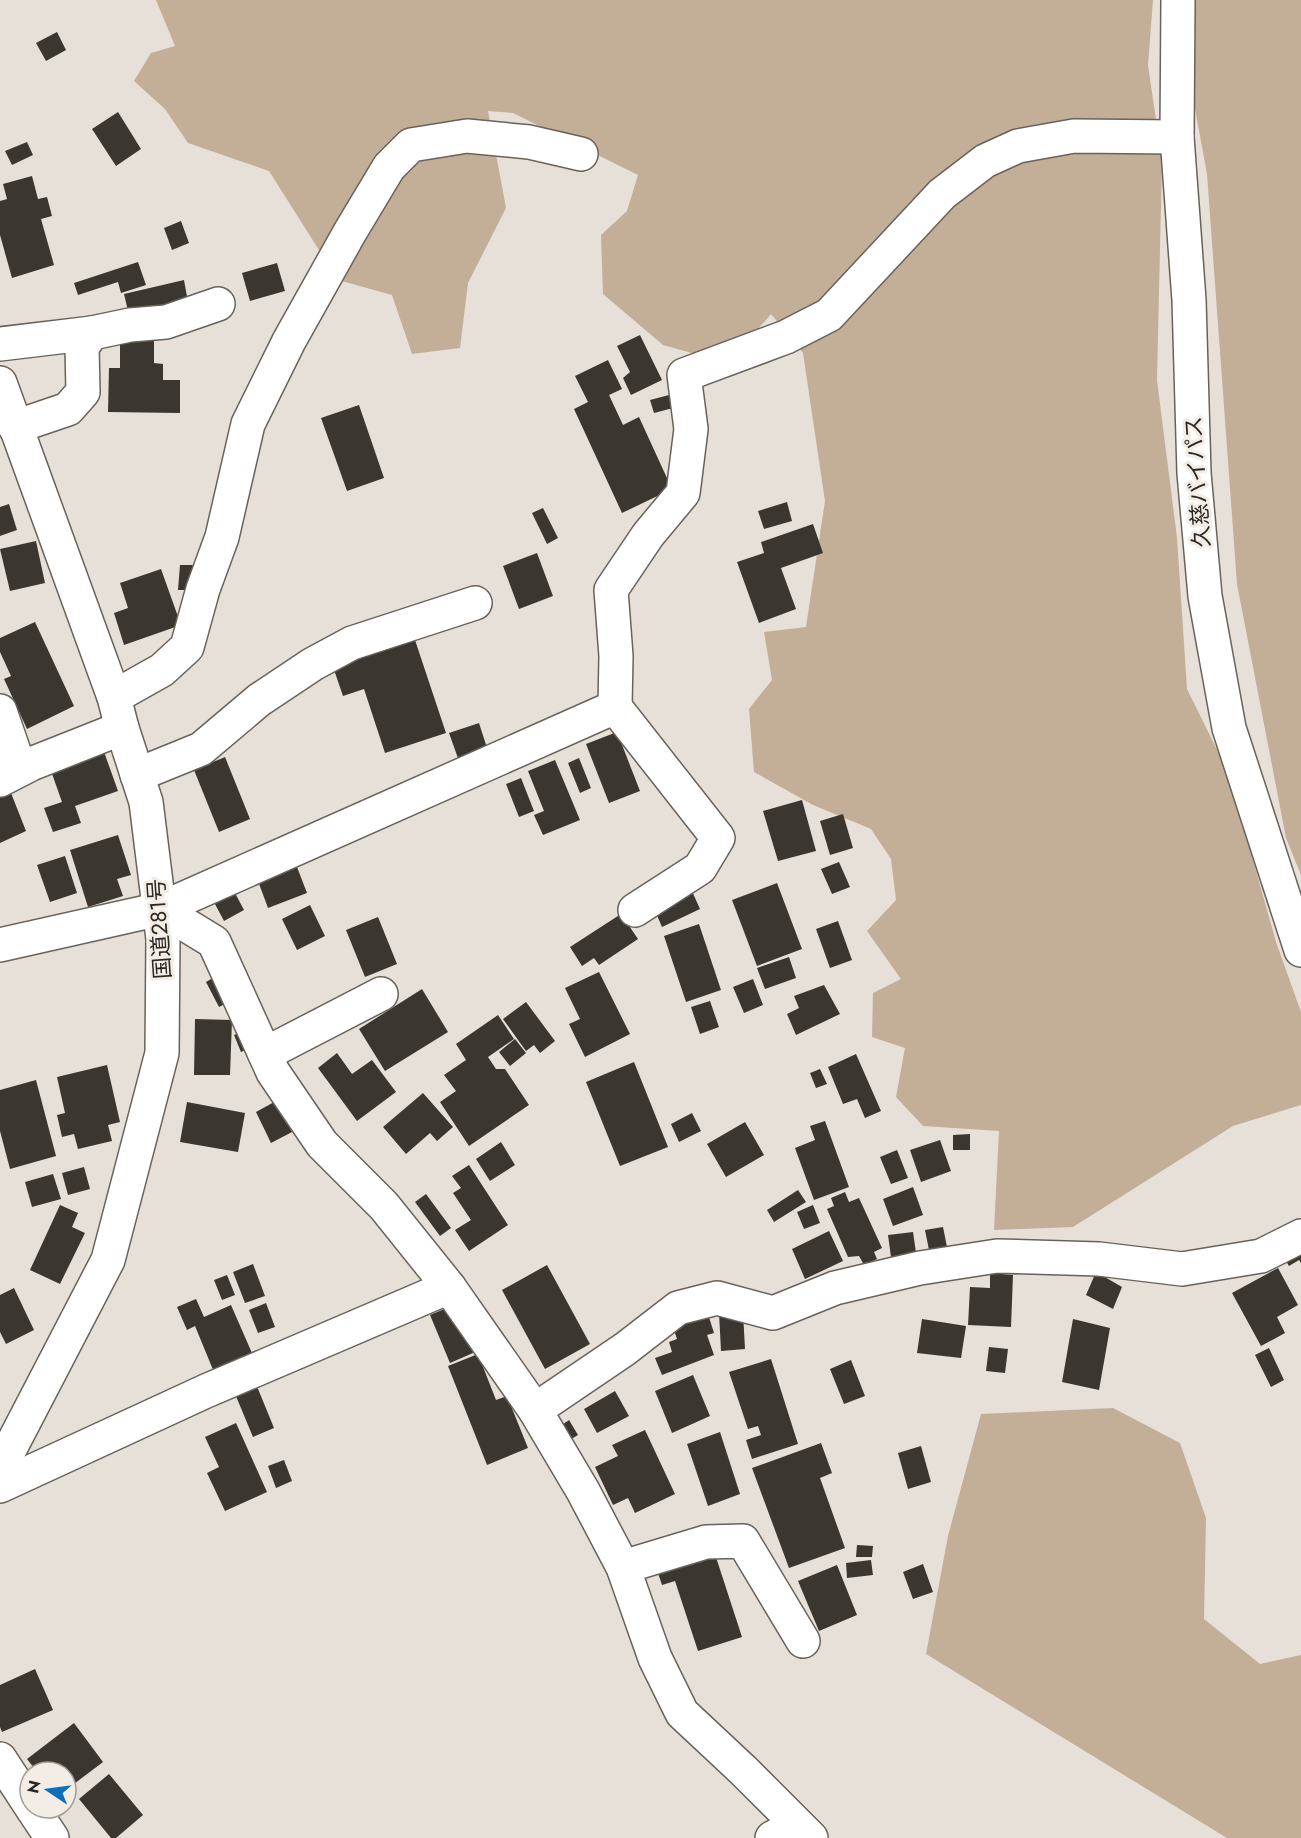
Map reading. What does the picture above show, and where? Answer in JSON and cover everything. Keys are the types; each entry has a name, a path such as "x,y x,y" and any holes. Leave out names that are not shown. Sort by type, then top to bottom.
{"main road":[{"name":"久慈バイパス","path":"1178,0 1177,137 1189,300 1194,473 1205,596 1229,728 1301,950"},
{"path":"114,696 162,670 187,647 222,537 248,424 289,341 389,167 411,145 467,136 529,142 581,154"},
{"path":"635,910 700,868 718,838 615,707 616,656 611,590 648,535 683,493 691,429 684,375 786,337 829,315 942,194 985,161 1018,146 1074,136 1177,137"},
{"path":"0,344 166,322 218,304"},
{"path":"15,427 68,409 83,392 82,347 92,333"},
{"name":"国道281号","path":"0,382 114,696 146,802 163,939 162,1053 108,1260 0,1468"},
{"path":"137,775 201,749 259,700 314,664 352,643 475,603"},
{"path":"0,945 160,909 615,707"},
{"path":"0,711 10,775 122,728"},
{"path":"160,909 214,942 273,1072 322,1143 384,1206 449,1287 535,1410 583,1491 623,1567 655,1658 682,1713 744,1771 793,1834"},
{"path":"265,1054 381,994"},
{"path":"535,1410 625,1349 678,1308 717,1298 773,1312 835,1288 920,1268 997,1256 1099,1260 1182,1269 1261,1256 1301,1236"},
{"path":"0,1486 206,1391 449,1287"},
{"path":"623,1567 706,1542 743,1541 803,1641"},
{"path":"0,1760 18,1787"},
{"path":"40,1820 52,1838"}],"shaded area":[{"path":"156,0 1153,0 1148,65 1162,161 1157,380 1177,538 1187,689 1229,774 1276,942 1301,1012 1301,1105 1233,1126 1073,1227 994,1230 999,1131 923,1126 896,1097 905,1048 872,1037 873,993 901,979 867,931 896,900 891,859 871,829 813,805 754,772 749,709 772,680 764,632 806,627 825,501 803,353 771,314 752,336 699,355 663,345 603,294 601,235 627,211 638,175 513,113 488,111 506,208 468,283 460,348 412,354 392,295 338,280 269,171 188,143 165,109 134,81 151,53 175,46"},
{"path":"1175,0 1301,0 1301,875 1286,838 1237,584 1207,174"},
{"path":"1113,1408 1180,1443 1206,1518 1204,1619 1260,1664 1301,1655 1301,1838 1227,1838 926,1654 948,1536 981,1414"}],"building":[{"path":"57,32 66,50 46,61 36,43"},
{"path":"118,112 141,149 116,166 92,129"},
{"path":"27,142 33,155 12,165 5,151"},
{"path":"32,176 38,199 47,197 52,216 41,219 54,265 12,278 0,235 0,201 7,199 3,184"},
{"path":"181,221 189,243 172,250 164,228"},
{"path":"138,262 146,285 121,293 118,282 78,295 74,283"},
{"path":"277,263 285,291 250,301 242,273"},
{"path":"184,280 189,308 151,317 148,306 128,311 124,294"},
{"path":"640,335 662,380 631,395 623,378 630,372 617,346"},
{"path":"120,341 154,341 154,363 163,364 163,380 180,380 180,413 108,412 109,368 120,368"},
{"path":"608,360 622,389 609,395 623,425 639,417 672,489 622,513 574,409 588,402 575,376"},
{"path":"669,395 673,408 654,413 650,400"},
{"path":"359,405 384,478 347,491 321,418"},
{"path":"787,502 792,521 764,529 758,511"},
{"path":"9,504 17,530 0,536 0,507"},
{"path":"543,508 558,538 547,544 532,513"},
{"path":"813,524 823,553 781,568 796,609 759,623 737,562 764,553 761,542"},
{"path":"36,541 45,583 10,591 0,549"},
{"path":"537,553 553,596 519,609 503,566"},
{"path":"180,565 193,565 192,590 178,590"},
{"path":"161,569 181,625 124,645 114,613 128,608 120,583"},
{"path":"35,622 74,706 27,729 4,679 11,676 0,652 0,638"},
{"path":"413,634 446,733 385,753 364,689 343,696 331,661"},
{"path":"479,723 488,751 459,761 449,733"},
{"path":"617,732 640,791 609,803 586,744"},
{"path":"103,749 118,791 75,806 81,823 53,832 44,808 62,802 50,768"},
{"path":"225,757 250,819 219,832 194,770"},
{"path":"579,758 591,788 580,793 568,763"},
{"path":"555,760 580,820 543,835 534,815 544,811 528,771"},
{"path":"521,778 534,811 519,817 506,784"},
{"path":"11,793 26,831 0,843 0,797"},
{"path":"802,800 816,851 778,861 763,811"},
{"path":"843,814 853,848 830,855 820,821"},
{"path":"118,835 131,875 117,879 123,896 88,907 70,850"},
{"path":"65,856 77,893 50,902 37,865"},
{"path":"839,862 850,887 832,894 821,869"},
{"path":"297,867 307,893 268,908 258,881"},
{"path":"777,883 802,949 757,966 732,900"},
{"path":"691,889 700,909 662,927 653,906"},
{"path":"235,893 244,910 224,921 215,904"},
{"path":"310,905 325,936 297,950 282,919"},
{"path":"621,914 638,939 599,965 594,958 582,966 570,947"},
{"path":"378,917 397,964 365,977 346,930"},
{"path":"838,921 852,960 830,968 816,929"},
{"path":"699,924 721,990 686,1002 664,936"},
{"path":"789,957 796,978 765,989 757,968"},
{"path":"599,972 630,1034 585,1057 569,1024 580,1019 565,988"},
{"path":"218,975 231,1001 219,1007 206,982"},
{"path":"753,979 763,1005 744,1013 733,987"},
{"path":"824,985 840,1014 796,1035 787,1014 799,1008 794,996"},
{"path":"422,989 448,1032 385,1071 359,1029"},
{"path":"710,1001 719,1027 700,1034 691,1007"},
{"path":"526,1002 555,1041 540,1053 534,1045 526,1051 503,1019"},
{"path":"498,1015 514,1039 488,1057 496,1069 505,1069 529,1105 469,1146 440,1102 456,1091 444,1075 466,1060 456,1044"},
{"path":"195,1019 232,1020 230,1075 194,1075"},
{"path":"245,1030 252,1047 241,1052 234,1035"},
{"path":"515,1039 526,1053 510,1066 499,1052"},
{"path":"337,1053 352,1074 372,1060 396,1092 357,1121 318,1068"},
{"path":"856,1054 881,1111 865,1118 857,1099 843,1104 828,1067"},
{"path":"634,1062 668,1147 620,1166 586,1082"},
{"path":"107,1065 120,1122 108,1125 112,1141 78,1149 74,1134 62,1137 57,1115 65,1113 57,1077"},
{"path":"820,1069 827,1084 816,1088 810,1073"},
{"path":"36,1080 56,1156 10,1169 0,1131 0,1090"},
{"path":"423,1093 453,1127 437,1141 430,1133 406,1154 383,1127"},
{"path":"276,1101 292,1132 271,1143 256,1112"},
{"path":"187,1102 245,1113 238,1152 180,1142"},
{"path":"692,1113 701,1131 679,1142 671,1124"},
{"path":"825,1121 849,1187 814,1200 795,1148 815,1140 810,1126"},
{"path":"745,1122 764,1155 726,1177 707,1144"},
{"path":"970,1134 970,1150 953,1150 953,1135"},
{"path":"940,1140 951,1171 921,1182 910,1150"},
{"path":"501,1142 515,1165 490,1181 476,1159"},
{"path":"897,1150 908,1178 891,1184 880,1157"},
{"path":"469,1165 508,1225 469,1251 455,1230 471,1220 453,1193 461,1188 452,1176"},
{"path":"84,1167 90,1189 68,1195 62,1173"},
{"path":"53,1174 61,1199 32,1207 25,1182"},
{"path":"913,1187 923,1215 893,1226 883,1199"},
{"path":"798,1190 806,1202 774,1222 767,1210"},
{"path":"845,1192 849,1202 859,1198 882,1248 874,1252 877,1259 864,1265 859,1256 848,1257 827,1209 834,1206 831,1198"},
{"path":"426,1194 451,1228 440,1236 415,1202"},
{"path":"60,1205 78,1213 72,1227 85,1233 60,1284 30,1270"},
{"path":"813,1205 820,1223 804,1229 797,1212"},
{"path":"943,1227 947,1247 929,1250 925,1230"},
{"path":"829,1231 843,1261 805,1279 792,1249"},
{"path":"913,1232 916,1253 891,1257 888,1235"},
{"path":"1301,1245 1301,1263 1299,1260 1289,1266 1283,1256"},
{"path":"253,1264 265,1296 245,1303 233,1272"},
{"path":"547,1265 590,1344 545,1369 502,1290"},
{"path":"1278,1268 1298,1305 1277,1317 1285,1333 1261,1346 1232,1293"},
{"path":"1096,1272 1122,1287 1113,1309 1086,1295"},
{"path":"990,1273 1013,1275 1011,1327 968,1325 970,1287 990,1288"},
{"path":"227,1275 235,1295 222,1300 214,1280"},
{"path":"14,1288 34,1330 6,1344 0,1332 0,1295"},
{"path":"196,1299 204,1317 231,1305 255,1360 216,1377 195,1326 187,1330 177,1307"},
{"path":"266,1303 275,1327 258,1333 249,1310"},
{"path":"454,1305 473,1353 450,1363 430,1315"},
{"path":"743,1312 745,1349 721,1351 719,1313"},
{"path":"708,1314 714,1333 707,1335 714,1355 662,1375 655,1358 672,1352 669,1342 677,1339 673,1327"},
{"path":"922,1319 966,1326 961,1358 917,1353"},
{"path":"1073,1319 1110,1328 1099,1390 1062,1382"},
{"path":"989,1347 1008,1349 1005,1373 986,1371"},
{"path":"1269,1348 1284,1380 1271,1387 1255,1355"},
{"path":"478,1354 496,1400 507,1396 528,1448 487,1465 448,1366"},
{"path":"771,1359 798,1444 752,1459 746,1440 761,1435 758,1426 748,1429 729,1372"},
{"path":"851,1360 865,1396 844,1404 830,1369"},
{"path":"693,1375 710,1416 672,1433 655,1391"},
{"path":"254,1379 274,1428 253,1437 233,1389"},
{"path":"615,1391 629,1416 597,1433 584,1409"},
{"path":"569,1420 578,1435 568,1441 559,1427"},
{"path":"236,1423 267,1492 225,1511 207,1473 219,1467 205,1437"},
{"path":"645,1430 675,1494 635,1513 628,1498 613,1505 595,1467 618,1456 612,1445"},
{"path":"720,1432 740,1494 708,1506 687,1444"},
{"path":"821,1443 832,1473 820,1478 845,1548 789,1568 752,1468"},
{"path":"921,1446 931,1482 908,1489 898,1453"},
{"path":"284,1460 292,1481 276,1488 268,1466"},
{"path":"857,1545 873,1546 872,1557 856,1557"},
{"path":"713,1548 742,1637 698,1651 675,1581 662,1585 656,1567"},
{"path":"871,1560 873,1575 847,1578 846,1563"},
{"path":"923,1564 933,1592 913,1599 903,1572"},
{"path":"837,1565 857,1615 819,1631 798,1581"},
{"path":"35,1669 53,1710 2,1732 0,1685"},
{"path":"74,1723 103,1762 78,1781 78,1760 27,1759"},
{"path":"109,1774 143,1815 116,1838 111,1838 79,1799"}]}
